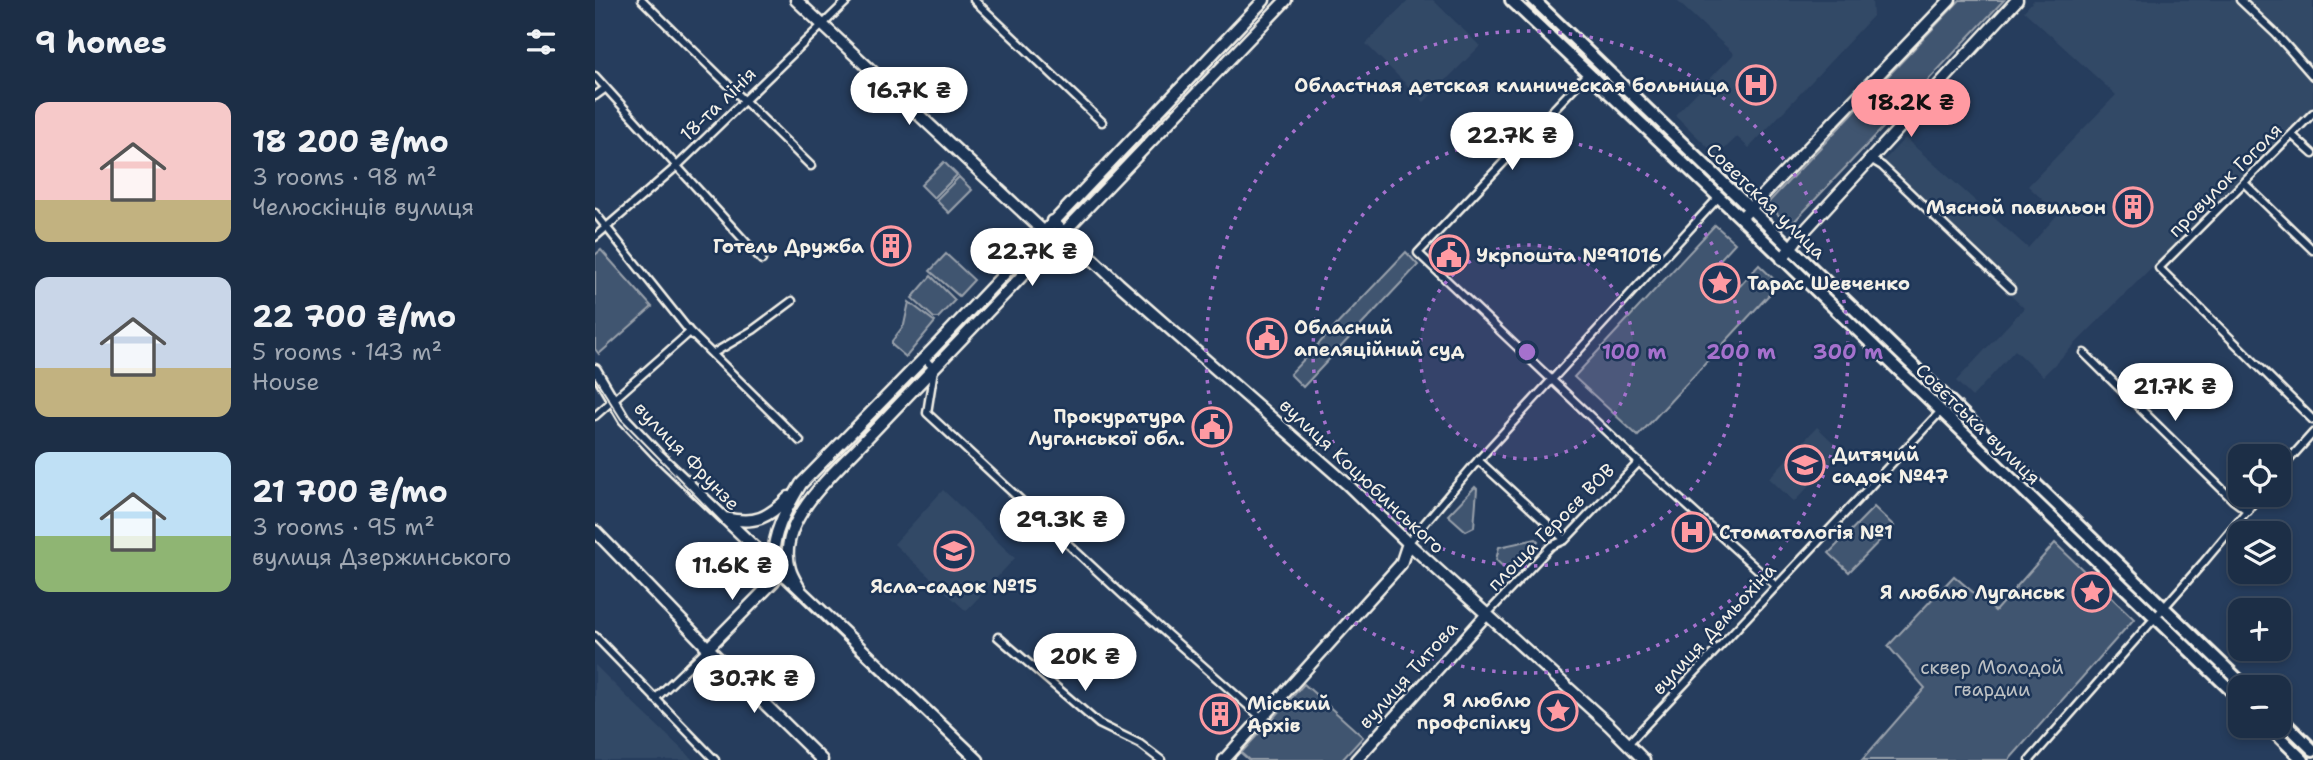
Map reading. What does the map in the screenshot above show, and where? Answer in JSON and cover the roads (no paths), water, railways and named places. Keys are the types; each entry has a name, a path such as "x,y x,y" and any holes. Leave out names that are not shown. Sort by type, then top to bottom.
{"main road":[{"name":"Совєтська вулиця","path":"1511,0 2228,687"},
{"name":"Советская улица","path":"1534,0 2234,675"},
{"path":"2291,729 2313,751"},
{"path":"2281,738 2304,760"}],"street":[{"path":"642,0 811,166"},
{"path":"796,0 1043,231"},
{"name":"18-та лінія","path":"595,237 676,166 848,0"},
{"path":"974,0 1102,122"},
{"path":"723,518 745,522 757,520 778,507 924,358 1264,0"},
{"path":"800,589 790,571 788,551 790,537 801,511 1286,0"},
{"path":"1741,218 1950,0"},
{"path":"1782,259 2017,0"},
{"path":"2240,0 2276,34 2313,76"},
{"path":"1587,74 1418,253 1639,462 1776,586"},
{"path":"595,76 762,260"},
{"path":"595,96 606,88"},
{"name":"провулок Гоголя","path":"2313,113 2159,268 2313,420"},
{"path":"2292,135 2313,154"},
{"path":"1872,160 1882,166 2011,289"},
{"path":"2244,183 2313,250"},
{"path":"1224,760 1401,564 1408,543 1478,460 1718,198"},
{"path":"595,214 690,332 800,441"},
{"name":"вулиця Коцюбинського","path":"1052,221 1119,284 1338,476 1644,760"},
{"path":"712,354 753,330 792,301"},
{"path":"595,416 690,332"},
{"path":"2084,353 2217,485 2248,511"},
{"path":"924,358 934,369"},
{"path":"934,369 927,413 1125,597 1262,719"},
{"name":"вулиця Фрунзе","path":"595,370 624,419 657,454 776,565 967,754 978,760"},
{"name":"вулиця Демьохіна","path":"1627,746 1940,412"},
{"path":"2291,458 2313,433"},
{"path":"1478,460 1565,540"},
{"name":"площа Героєв ВОВ","path":"1487,614 1551,546 1565,540 1639,462"},
{"path":"655,699 774,581 776,565 773,556 777,535 787,507 801,484"},
{"path":"2030,760 2251,507"},
{"path":"595,531 708,648 822,760"},
{"name":"вулиця Титова","path":"1356,760 1487,614"},
{"path":"595,636 715,760"},
{"path":"998,637 1099,724 1140,744 1161,760"},
{"path":"2304,760 2313,751"}],"tram line":[{"path":"595,378 621,419 722,523"},
{"path":"788,586 969,760"}],"place":[{"name":"Областная детская клиническая больница","path":"1756,85"},
{"name":"Мясной павильон","path":"2133,207"},
{"name":"Готель Дружба","path":"891,246"},
{"name":"Укрпошта №91016","path":"1449,255"},
{"name":"Тарас Шевченко","path":"1720,283"},
{"name":"Обласний апеляційний суд","path":"1267,338"},
{"name":"Прокуратура Луганської обл.","path":"1212,427"},
{"name":"Дитячий садок №47","path":"1805,465"},
{"name":"Стоматологія №1","path":"1692,532"},
{"name":"Ясла-садок №15","path":"954,551"},
{"name":"Я люблю Луганськ","path":"2092,592"},
{"name":"Я люблю профспілку","path":"1558,711"},
{"name":"Міський Архів","path":"1220,714"}],"park label":[{"name":"сквер Молодой гвардии","path":"1992,678"}]}
